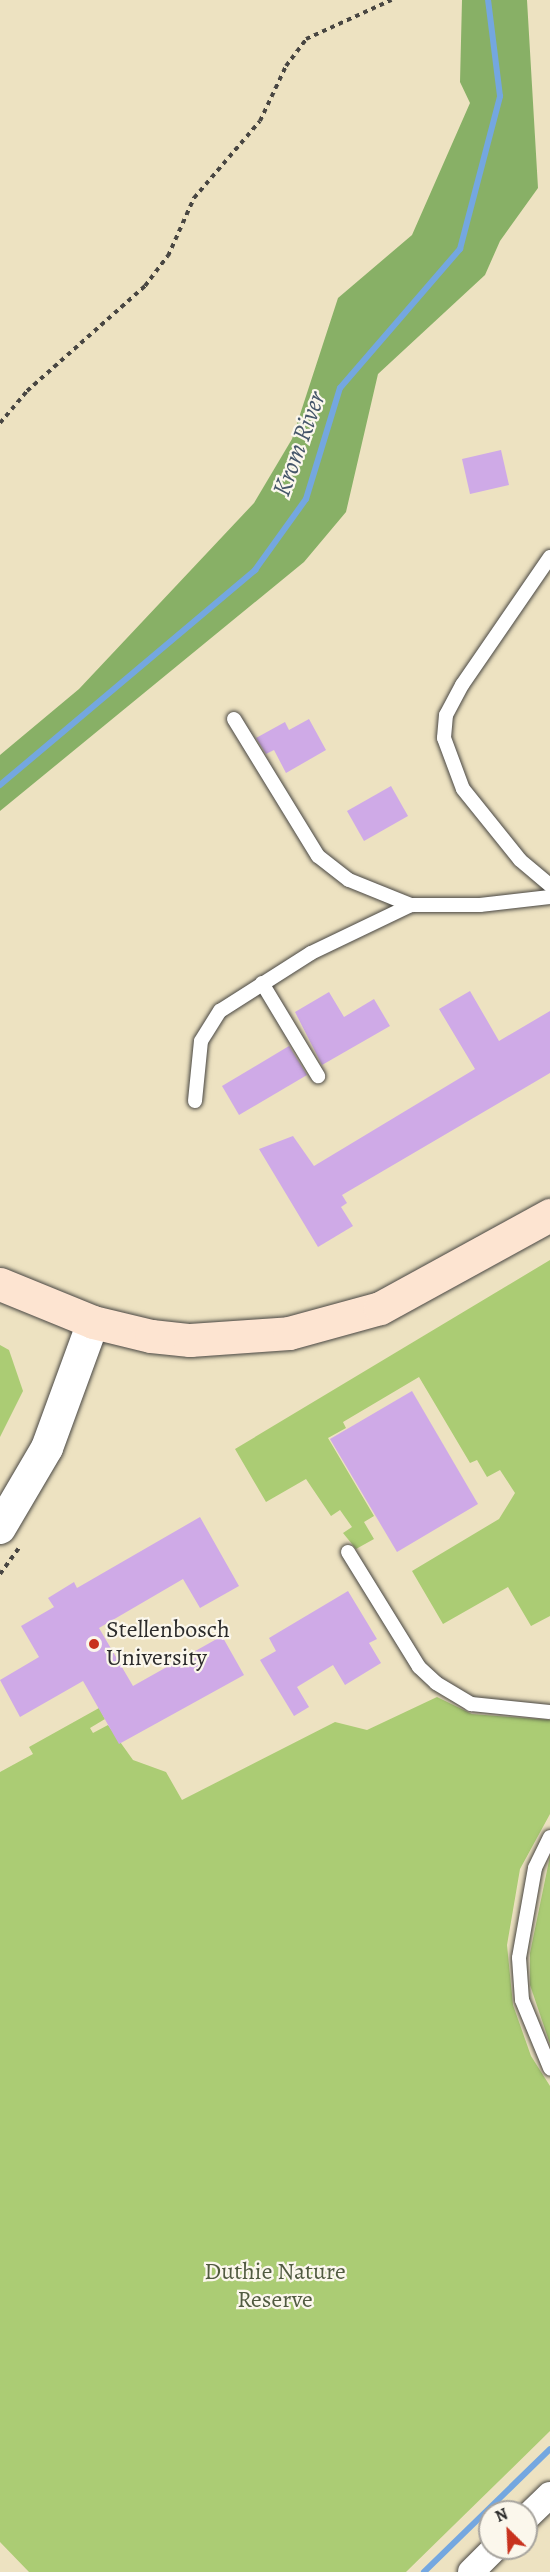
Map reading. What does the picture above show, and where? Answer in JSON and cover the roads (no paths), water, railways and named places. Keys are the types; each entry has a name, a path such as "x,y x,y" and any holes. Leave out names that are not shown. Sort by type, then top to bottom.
{"main road":[{"path":"0,1284 93,1322 190,1340 289,1333 338,1322 422,1288 550,1215"}],"street":[{"path":"14,1532 93,1322"},
{"path":"538,2506 550,2495"},
{"path":"471,2572 483,2560"}],"lane":[{"path":"550,557 462,685 446,715 444,738 464,789 520,860 550,885"},
{"path":"234,719 318,856 349,880 411,905 480,905 550,897"},
{"path":"195,1101 201,1041 220,1011 262,983 342,936 411,905"},
{"path":"262,983 318,1076"},
{"path":"348,1552 419,1667 450,1694 471,1704 550,1712"},
{"path":"550,1837 535,1868 519,1958 522,2000 550,2068"}],"waterway":[{"name":"Krom River","path":"0,785 255,570 306,499 340,388 460,249 500,96 488,0"},
{"path":"424,2572 550,2449"}],"place":[{"name":"Stellenbosch University","path":"94,1644"}],"park label":[{"name":"Duthie Nature Reserve","path":"275,2286"}]}
